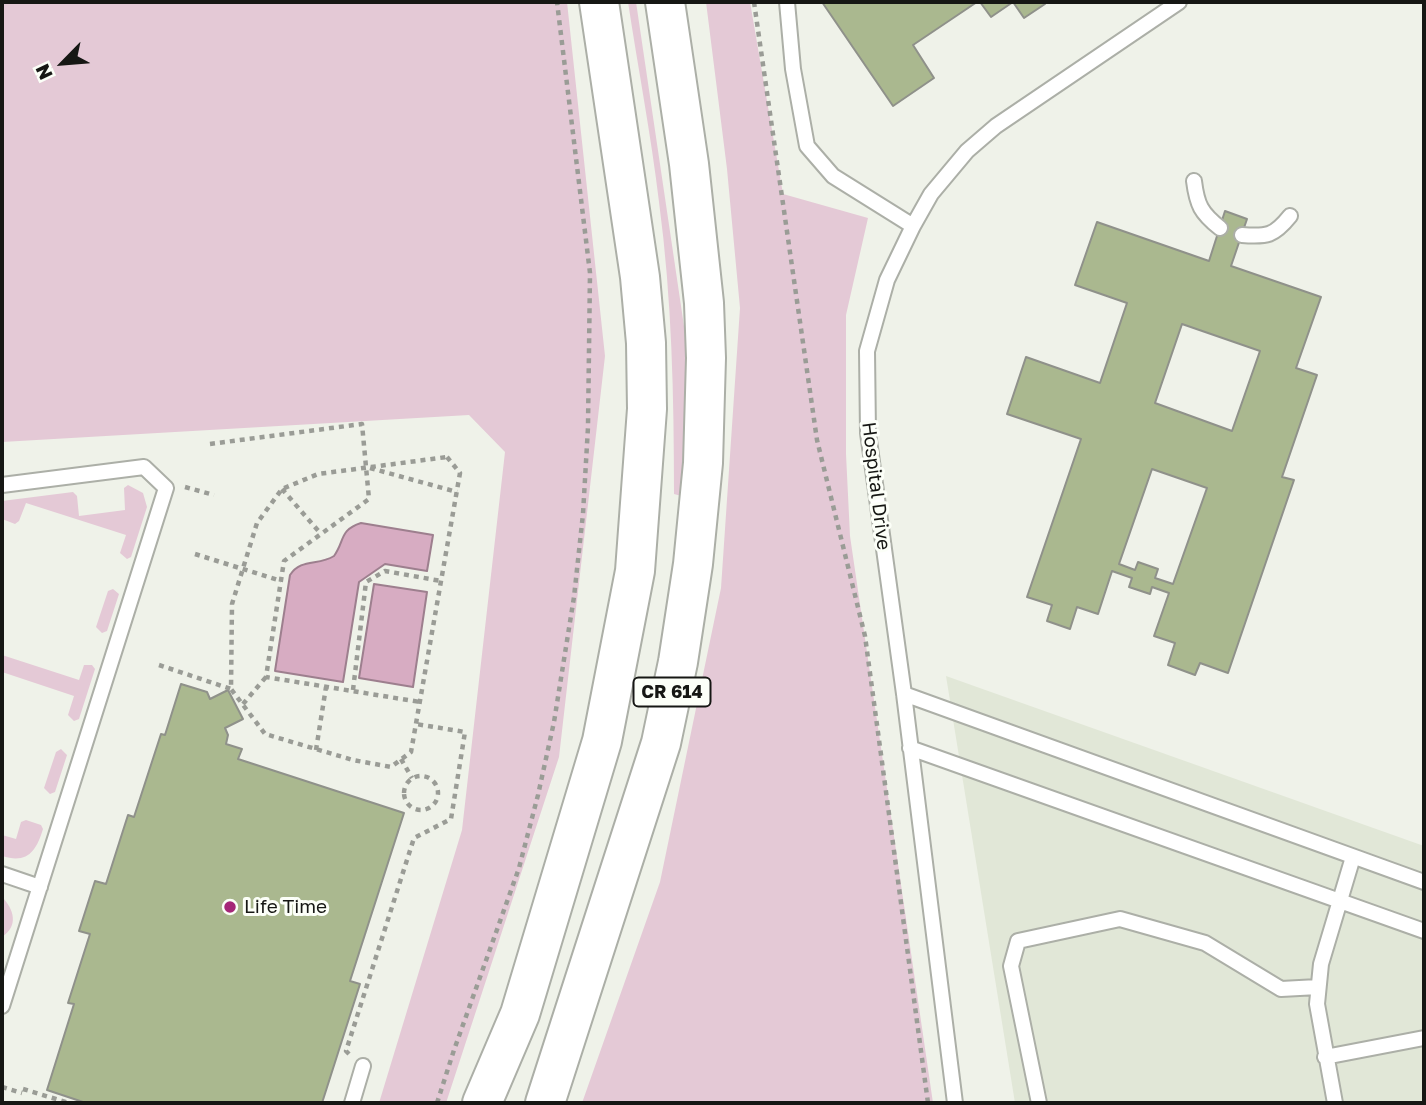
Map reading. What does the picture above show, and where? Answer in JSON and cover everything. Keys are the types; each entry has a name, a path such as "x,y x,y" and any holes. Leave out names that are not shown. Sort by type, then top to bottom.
{"highway":[{"name":"CR 614","path":"520,1014 602,741 635,571 642,489 647,409 645,330 640,277 599,2"},
{"name":"CR 614","path":"545,1103 661,743 678,662 694,551 703,463 706,358 704,303 689,164 665,2"},
{"path":"482,1103 520,1014"},
{"path":"506,1103 520,1014"}],"lane":[{"path":"787,2 793,69 807,146 833,176 913,226"},
{"name":"Hospital Drive","path":"954,1103 911,748 868,433 867,351 887,280 913,226 931,194 967,151 996,127 1179,2"},
{"path":"1194,181 1197,200 1205,217 1220,228"},
{"path":"1241,235 1263,237 1278,230 1290,216"},
{"path":"2,485 144,467 166,488 2,1006"},
{"path":"904,694 1424,882"},
{"path":"911,748 1424,931"},
{"path":"1335,1103 1317,1004 1318,987 1321,964 1353,856"},
{"path":"2,874 40,887"},
{"path":"1039,1103 1011,966 1018,941 1120,919 1205,943 1281,989 1318,987"},
{"path":"1325,1057 1424,1038"},
{"path":"352,1103 363,1066"}],"path":[{"path":"437,1103 519,868 554,722 574,597 583,514 588,427 590,273 557,2"},
{"path":"754,2 817,440 864,636 928,1103"},
{"path":"210,444 362,425 369,499 284,561 266,677 243,704"},
{"path":"159,665 231,689 265,734 353,760 391,767 411,752 460,473 447,457 318,474 282,489 257,523 232,604 231,689"},
{"path":"366,467 457,492"},
{"path":"166,488 188,486 214,495"},
{"path":"282,489 321,534"},
{"path":"195,554 281,582"},
{"path":"353,691 366,582 385,571 441,581"},
{"path":"266,677 420,702"},
{"path":"316,750 326,687"},
{"path":"363,1066 346,1051 414,838 451,819 464,732 416,724"},
{"path":"401,759 412,778"},
{"path":"427,776 437,787 435,802 430,807 414,809 404,798 406,783 412,778 427,776"},
{"path":"2,1087 69,1103"}],"shaded area":[{"path":"2,2 567,2 605,356 559,757 446,1103 379,1103 462,830 505,452 469,415 2,442"},
{"path":"628,2 636,2 689,360 685,497 674,494 673,385 667,275 656,177"},
{"path":"706,2 750,2 783,194 868,218 846,315 846,454 850,536 933,1103 582,1103 660,882 721,588 740,308 727,169"},
{"path":"128,485 143,493 147,507 131,557 127,559 120,553 126,535 26,503 19,521 15,524 2,519 2,501 73,492 77,496 79,516 125,510 124,488"},
{"path":"361,523 433,535 427,571 385,564 359,582 343,682 275,671 290,575 299,566 334,556 349,529"},
{"path":"374,584 427,592 413,687 359,678"},
{"path":"113,589 119,594 107,631 102,633 96,627 108,591"},
{"path":"2,655 79,680 84,665 92,665 95,669 79,719 74,721 68,715 74,696 2,672"},
{"path":"946,676 1424,846 1424,1103 1015,1103"},
{"path":"61,749 67,755 55,792 50,794 44,788 56,752"},
{"path":"26,820 41,825 43,829 34,850 24,857 2,856 2,835 16,839 21,822"},
{"path":"2,897 12,912 13,923 2,937"}],"building":[{"path":"822,2 977,2 913,45 934,78 893,106"},
{"path":"980,2 1013,2 991,17"},
{"path":"1013,2 1043,2 1045,4 1024,18"},
{"path":"1225,211 1247,219 1231,266 1321,297 1296,368 1317,375 1282,477 1294,480 1228,673 1200,663 1195,675 1168,665 1175,643 1154,636 1169,593 1152,587 1150,594 1129,587 1132,578 1112,571 1098,614 1077,607 1070,629 1047,621 1052,605 1027,597 1081,439 1007,414 1026,357 1100,383 1127,303 1075,285 1097,222 1209,261","holes":["1182,324 1260,351 1232,431 1155,403","1152,469 1207,488 1173,584 1155,578 1158,569 1138,562 1135,570 1119,564"]},
{"name":"Life Time","path":"181,684 207,692 210,699 228,690 243,719 225,728 228,735 226,744 242,749 238,759 404,813 350,981 360,984 322,1103 86,1103 47,1090 74,1004 68,1003 90,934 79,931 95,881 106,884 128,815 134,817 161,734 165,735"}],"place":[{"name":"Life Time","path":"230,907"}]}
